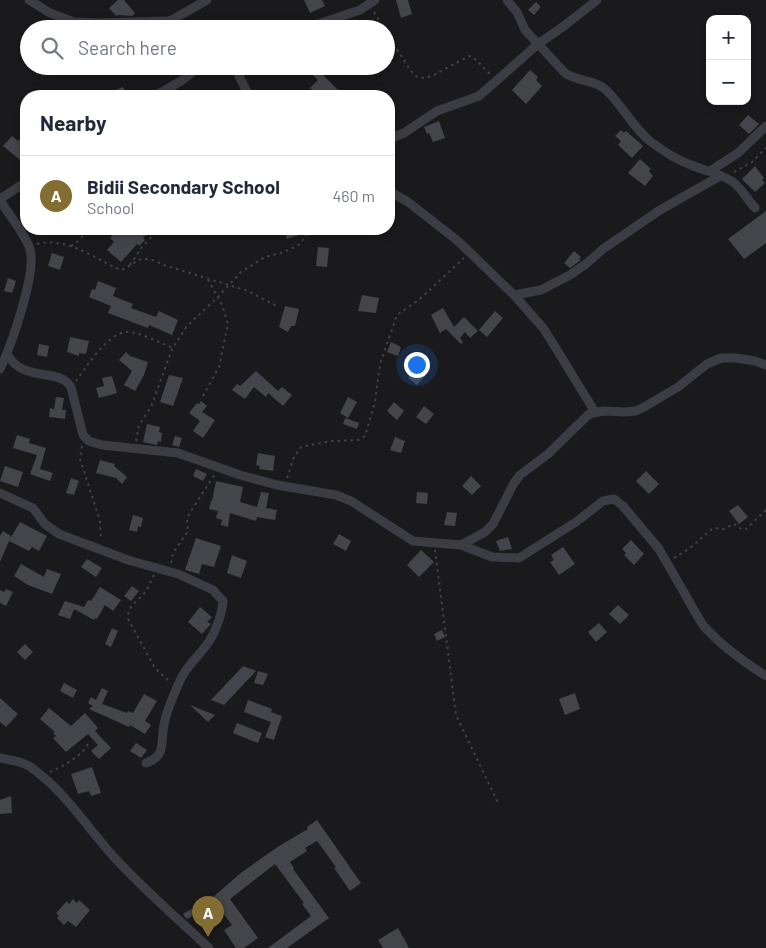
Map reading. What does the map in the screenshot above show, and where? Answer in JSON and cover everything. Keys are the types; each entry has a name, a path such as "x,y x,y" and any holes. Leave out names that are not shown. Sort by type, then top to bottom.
{"street":[{"path":"29,0 50,13 69,20"},
{"path":"172,20 207,0"},
{"path":"507,0 517,12 522,26 570,77 596,83 607,91 642,134 652,142 692,166 722,176 739,188 755,208"},
{"path":"395,137 404,133 437,111 479,96 538,44 597,0"},
{"path":"330,20 360,10 372,2"},
{"path":"165,90 189,75"},
{"path":"238,75 246,90"},
{"path":"710,171 738,153 766,126"},
{"path":"514,296 541,290 570,275 603,249 660,210 722,176"},
{"path":"20,186 0,200 20,232"},
{"path":"395,194 408,202 469,252 514,296 544,329 595,412"},
{"path":"0,369 7,354 31,272 32,262 29,246 22,235"},
{"path":"7,354 11,362 18,367 35,374 60,378 69,383 83,435 85,439 95,444 178,453 240,476 277,485 336,495 351,501 413,541 461,545 492,557 519,558 576,522 603,501 614,499 623,506 667,560 702,624 751,667 766,676"},
{"path":"461,545 485,532 493,524 520,475 548,454 581,421 595,412 624,412 646,406 678,386 707,364 721,358 756,361 766,365"},
{"path":"0,493 33,508 52,531 105,552 159,570 173,572 216,592 223,601 221,613 210,639 186,670 177,688 164,724 162,748 157,758 146,763"},
{"path":"0,758 25,764 40,775 62,795 97,838 149,894 209,948"}],"path":[{"path":"372,2 380,20"},
{"path":"395,46 417,77 425,78 434,75 469,56 474,58 497,80"},
{"path":"722,176 752,162 766,148"},
{"path":"71,246 84,235"},
{"path":"129,267 142,247 153,235"},
{"path":"135,448 139,425 151,407 172,349 191,321 217,298 241,272 265,257 284,252 299,245 306,235"},
{"path":"29,246 52,243 71,246 122,270 141,259 150,259 248,291 277,306"},
{"path":"277,485 289,476 294,457 301,447 331,441 359,440 365,436 375,402 380,364 397,315 441,281 462,262 469,252"},
{"path":"203,396 219,367 228,324 222,305 207,278"},
{"path":"71,387 108,341 120,334 126,332 136,334 171,347"},
{"path":"85,439 81,448 80,459 100,521 100,537 105,552"},
{"path":"173,572 171,558 188,531 187,518 220,468"},
{"path":"667,560 681,554 713,528 723,529 734,524 743,530 746,529 766,510"},
{"path":"434,543 456,716 499,805"},
{"path":"159,570 146,590 130,607 128,619 156,668 177,688"},
{"path":"40,775 57,769 83,752 88,745 88,741"}],"building":[{"path":"118,0 124,0 135,13 132,16 116,16 109,8"},
{"path":"304,0 322,0 325,6 310,13"},
{"path":"396,0 408,0 412,14 401,18"},
{"path":"536,2 540,8 534,15 528,10"},
{"path":"530,70 538,77 536,80 542,86 526,104 512,90"},
{"path":"313,75 323,75 338,90 312,90 310,88 318,80"},
{"path":"748,115 759,124 749,134 739,125"},
{"path":"439,121 445,138 433,142 424,127"},
{"path":"621,130 624,133 626,131 643,146 632,158 618,145 621,141 615,136"},
{"path":"12,136 18,141 20,139 20,161 3,146"},
{"path":"640,159 651,169 649,171 653,176 645,186 628,173"},
{"path":"755,166 764,178 762,180 765,183 755,192 742,179"},
{"path":"766,211 766,243 744,259 728,239"},
{"path":"113,235 146,235 143,238 145,240 139,246 137,244 121,262 107,250 114,242 110,238"},
{"path":"286,235 299,235 287,239"},
{"path":"318,247 329,248 327,267 316,266"},
{"path":"574,251 581,257 579,259 581,260 570,268 564,263"},
{"path":"52,253 64,257 60,270 48,266"},
{"path":"8,278 16,281 12,293 4,291"},
{"path":"98,281 116,288 113,296 133,304 131,308 156,317 159,311 178,320 172,335 149,325 148,328 108,313 111,306 89,297 92,289 95,290"},
{"path":"362,295 379,298 376,313 358,311"},
{"path":"285,306 299,309 295,326 291,326 288,332 279,327"},
{"path":"443,308 454,327 464,317 478,331 470,338 465,332 460,338 463,342 461,344 446,329 440,333 431,315"},
{"path":"495,311 503,318 487,337 479,330"},
{"path":"70,337 89,341 86,354 79,353 79,356 67,352"},
{"path":"391,342 401,347 398,356 387,352"},
{"path":"39,344 49,346 47,357 37,355"},
{"path":"126,352 130,356 148,362 144,375 135,391 124,385 132,371 119,360"},
{"path":"416,369 425,376 417,385 408,378"},
{"path":"256,371 278,391 282,387 292,395 283,406 268,393 266,397 254,387 245,399 232,390 237,384 240,386"},
{"path":"169,375 183,378 173,406 160,402"},
{"path":"112,376 117,393 99,398 96,388 104,386 102,378"},
{"path":"56,397 64,398 62,410 66,410 65,419 49,417 50,408 54,409"},
{"path":"348,397 357,402 348,418 340,413"},
{"path":"201,401 207,406 202,412 215,420 203,438 193,431 200,421 189,413"},
{"path":"394,402 404,411 397,420 387,411"},
{"path":"424,406 434,414 426,424 416,417"},
{"path":"345,418 359,423 357,429 343,424"},
{"path":"147,424 160,427 159,432 162,433 161,442 158,441 157,445 143,442"},
{"path":"17,435 30,439 29,443 46,448 40,469 53,473 50,481 30,474 37,455 13,448"},
{"path":"175,436 182,438 179,447 172,445"},
{"path":"395,437 405,441 401,453 390,450"},
{"path":"258,453 275,456 273,471 259,469 260,466 256,465"},
{"path":"100,460 115,464 114,466 127,477 122,484 116,478 96,473"},
{"path":"5,466 23,472 18,487 0,481"},
{"path":"196,469 207,474 203,481 193,476"},
{"path":"646,471 659,484 649,494 636,481"},
{"path":"471,476 481,486 472,495 462,486"},
{"path":"71,478 79,481 74,495 66,493"},
{"path":"216,481 243,487 240,502 257,507 261,492 269,493 266,508 277,510 275,520 257,517 256,521 230,513 228,527 221,525 222,520 216,518 218,511 209,509"},
{"path":"417,492 428,493 427,504 416,503"},
{"path":"738,505 748,517 739,524 729,511"},
{"path":"447,512 457,513 455,526 444,525"},
{"path":"133,515 143,518 141,527 138,526 137,532 129,530"},
{"path":"20,522 47,536 39,551 32,547 29,551 9,541 0,562 0,536 3,531 11,536 10,539"},
{"path":"339,534 351,541 346,551 333,544"},
{"path":"508,537 512,549 500,551 496,541"},
{"path":"196,538 221,546 214,567 202,564 199,574 185,570"},
{"path":"631,540 644,554 634,565 624,555 626,553 622,549"},
{"path":"563,547 575,564 559,575 550,562 554,560 551,555"},
{"path":"421,550 434,562 419,577 407,565"},
{"path":"232,555 247,561 241,578 227,573"},
{"path":"87,559 102,568 96,577 81,567"},
{"path":"21,564 44,577 47,569 61,574 52,594 28,585 14,576"},
{"path":"132,586 139,591 131,601 124,596"},
{"path":"100,587 121,600 113,611 105,605 97,619 95,618 94,620 74,609 70,619 58,615 65,601 84,607 88,600 91,601"},
{"path":"6,589 13,592 6,606 0,603 0,590 4,592"},
{"path":"618,605 629,615 620,624 609,614"},
{"path":"200,607 212,617 207,622 211,624 202,634 188,622"},
{"path":"599,623 607,632 596,642 588,632"},
{"path":"112,628 118,631 111,647 105,644"},
{"path":"442,630 445,637 437,641 434,634"},
{"path":"25,644 33,652 25,660 17,652"},
{"path":"243,666 256,671 224,705 211,700"},
{"path":"258,671 268,674 263,685 254,683"},
{"path":"64,683 77,690 73,698 60,691"},
{"path":"102,688 108,691 102,704 127,713 128,711 133,713 144,694 157,701 145,721 151,725 145,734 130,725 129,727 89,709 93,706 88,703 91,697 96,700"},
{"path":"575,693 580,709 565,715 559,699"},
{"path":"0,698 18,714 6,727 0,722"},
{"path":"248,700 272,709 271,712 282,716 274,740 265,737 271,722 244,712"},
{"path":"190,705 215,715 208,722"},
{"path":"49,708 71,726 85,713 98,728 95,731 111,748 99,759 91,751 98,745 88,734 66,752 53,738 56,736 53,733 55,732 40,719"},
{"path":"237,723 262,733 258,743 233,733"},
{"path":"136,743 147,750 141,758 130,751"},
{"path":"92,767 101,793 91,796 89,791 78,794 71,774"},
{"path":"11,796 12,813 0,814 0,800"},
{"path":"317,820 361,883 350,891 334,868 336,867 317,841 305,848 307,851 290,862 293,869 329,918 287,948 268,948 311,916 302,904 304,903 275,864 230,899 258,938 244,948 236,948 224,930 232,925 222,912 216,916 205,904 242,872 279,846 308,829 307,827"},
{"path":"73,899 77,903 79,900 90,910 76,927 68,921 64,925 57,918 59,916 56,913 67,901 69,904"},
{"path":"201,903 205,909 187,919 183,914"},
{"path":"398,928 409,948 383,948 378,940"}],"place":[{"name":"Bidii Secondary School","path":"208,937"}]}
